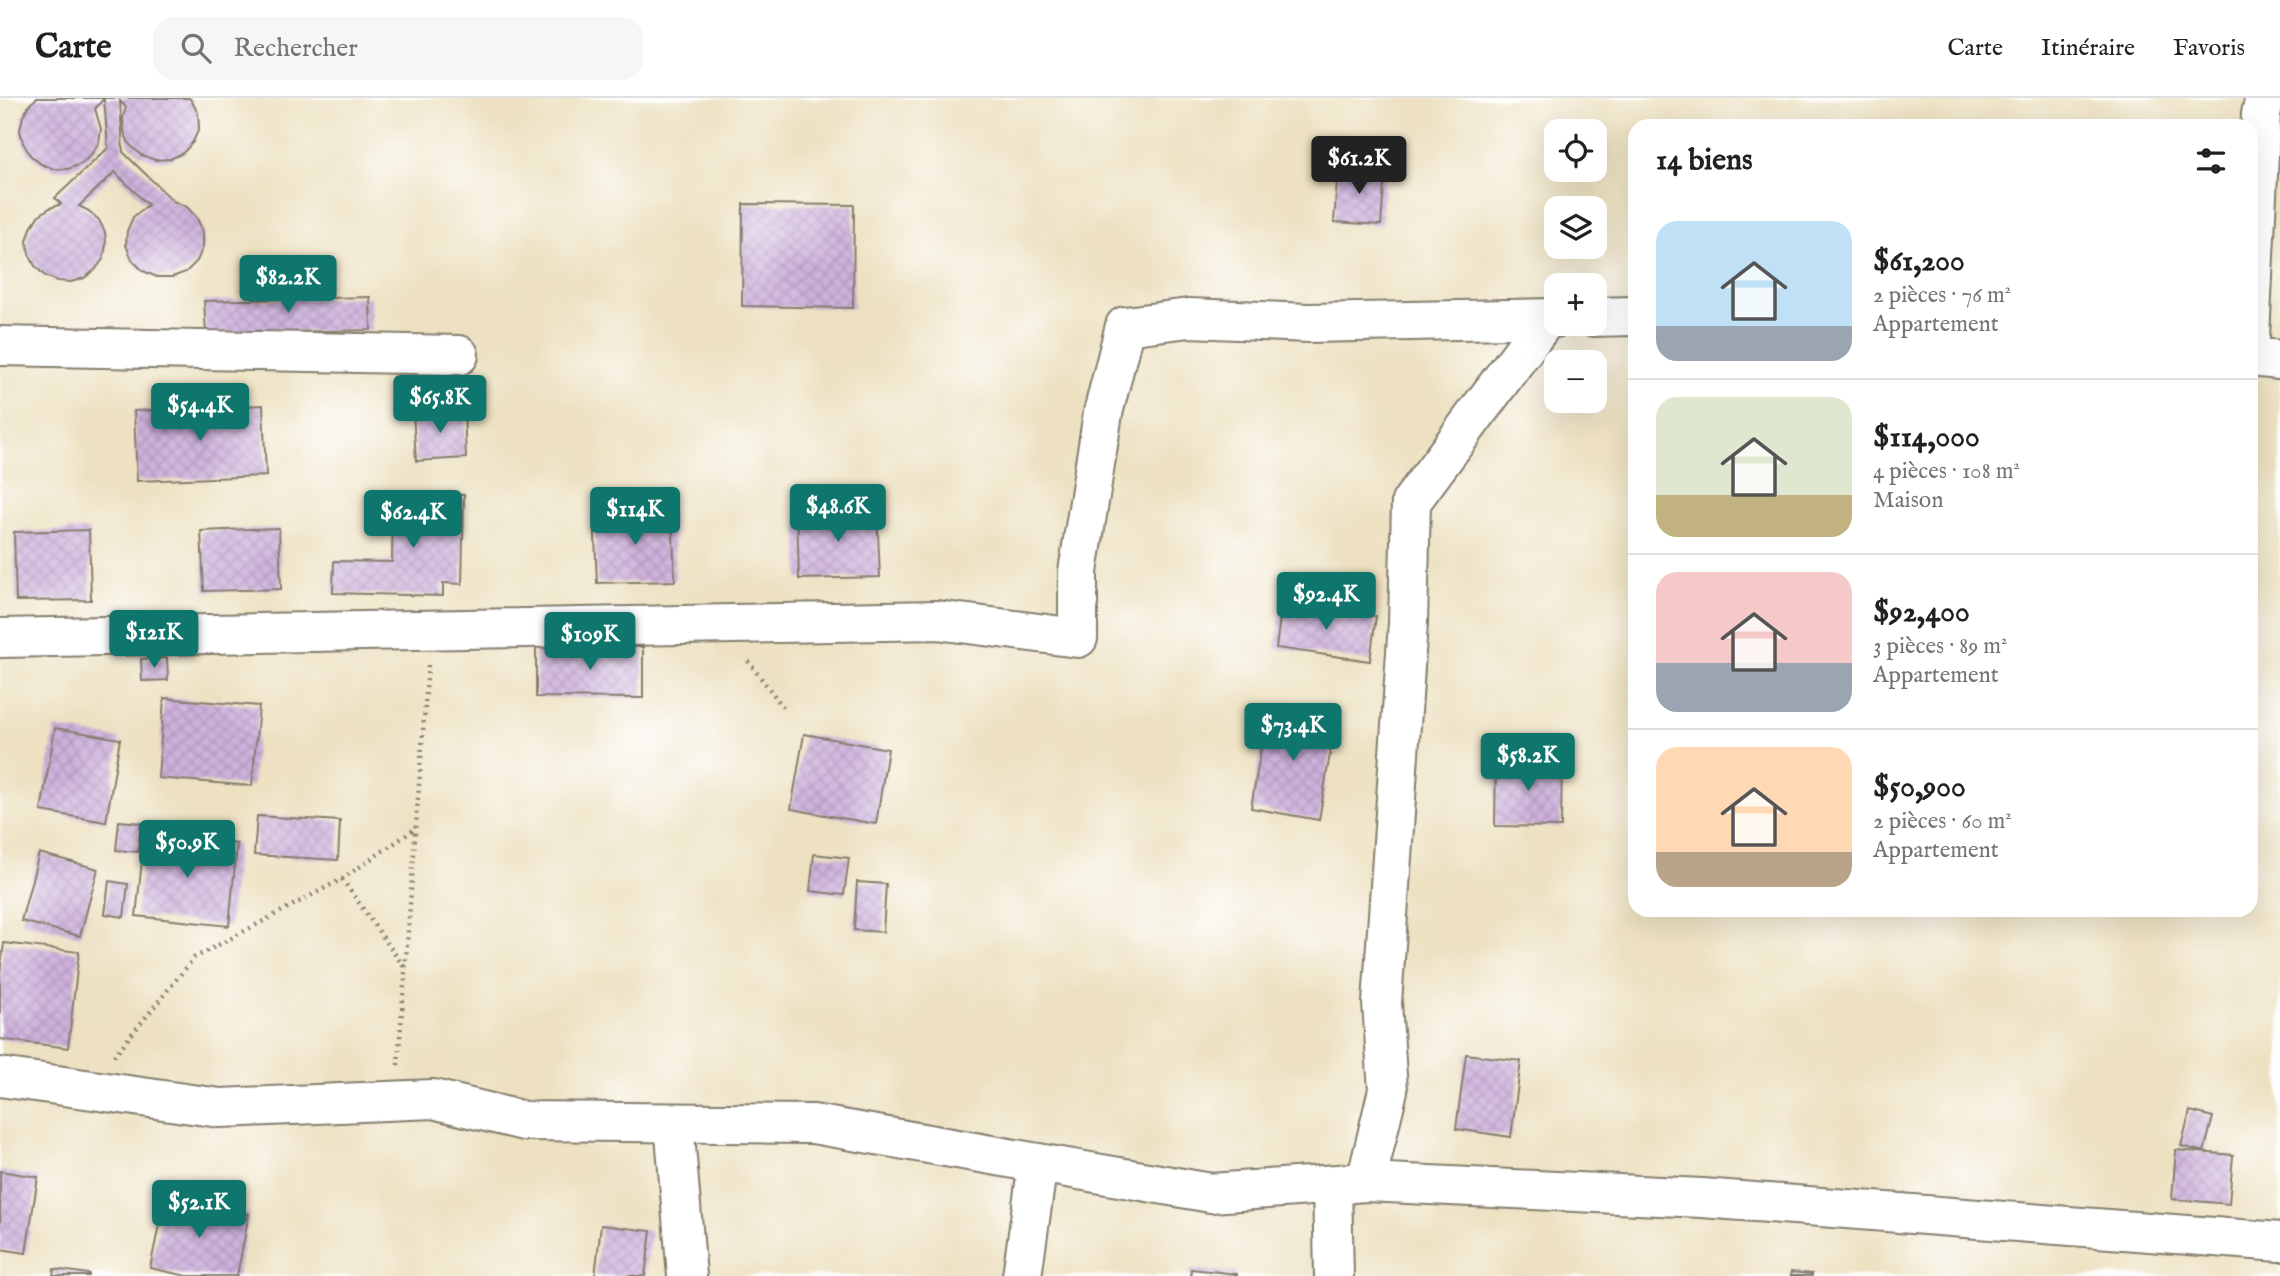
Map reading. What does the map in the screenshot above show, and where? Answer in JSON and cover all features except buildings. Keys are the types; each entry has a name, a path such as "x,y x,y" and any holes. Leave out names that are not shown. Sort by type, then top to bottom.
{"street":[{"path":"2258,175 2261,114 2265,98"},
{"path":"1607,317 1628,316"},
{"path":"0,638 937,620 1078,638 1078,572 1103,413 1125,326 1189,318 1309,323 1544,318"},
{"path":"1334,1276 1349,1183 1388,1090 1382,1003 1408,623 1411,502 1544,327"},
{"path":"0,346 459,355"},
{"path":"2258,358 2280,360"},
{"path":"0,1077 220,1108 433,1099 524,1121 813,1124 1211,1193 1349,1183 1702,1198 2280,1242"},
{"path":"674,1123 687,1276"},
{"path":"1022,1276 1038,1163"}],"path":[{"path":"720,624 783,707"},
{"path":"395,1100 431,629"},
{"path":"86,1089 194,958 342,878 416,828"},
{"path":"342,878 405,968"}]}
